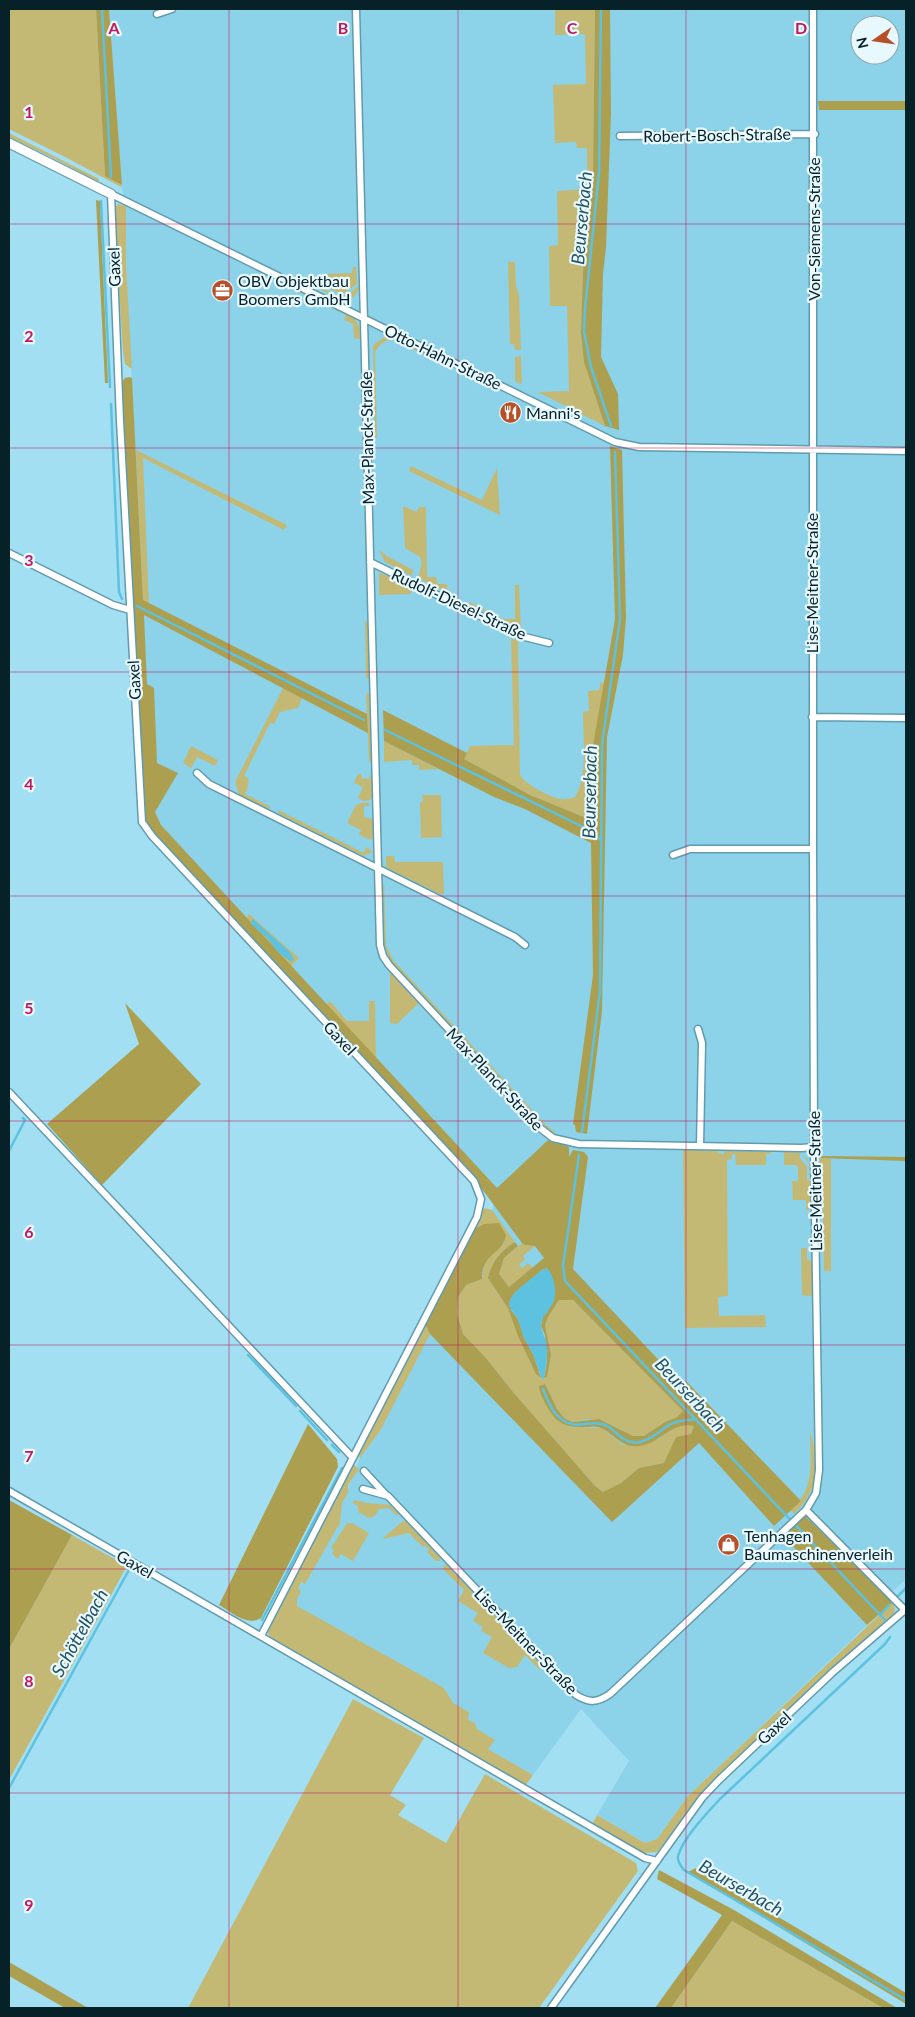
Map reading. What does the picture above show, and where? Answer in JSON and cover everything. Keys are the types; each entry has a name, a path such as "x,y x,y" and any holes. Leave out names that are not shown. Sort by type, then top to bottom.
{"street":[{"path":"157,14 172,9"},
{"name":"Max-Planck-Straße","path":"356,9 380,945 385,960 547,1134 560,1141 579,1144 814,1147"},
{"name":"Von-Siemens-Straße","path":"812,449 813,9"},
{"name":"Robert-Bosch-Straße","path":"620,136 814,134"},
{"name":"Otto-Hahn-Straße","path":"9,143 615,442 639,447 795,451 812,449 906,451"},
{"name":"Gaxel","path":"111,194 130,610 142,822 147,830 474,1181 479,1190 480,1208 477,1217 262,1636"},
{"name":"Lise-Meitner-Straße","path":"364,1471 576,1695 592,1702 599,1701 610,1694 806,1510 816,1493 819,1470 814,1147 812,449"},
{"path":"9,553 113,605 130,610"},
{"name":"Rudolf-Diesel-Straße","path":"370,562 521,636 549,643"},
{"path":"812,717 906,718"},
{"path":"198,773 209,784 515,936 525,945"},
{"path":"673,855 690,849 812,849"},
{"path":"698,1029 702,1043 700,1146"},
{"path":"9,1092 353,1458"},
{"path":"362,1489 388,1496"},
{"name":"Gaxel","path":"9,1491 637,1853 657,1861"},
{"path":"806,1510 906,1610"},
{"name":"Gaxel","path":"551,2008 690,1814 719,1780 833,1672 906,1610"}],"shaded area":[{"path":"9,9 96,9 105,175 122,185 121,187 9,129"},
{"path":"96,9 109,9 122,185 105,176"},
{"path":"109,9 906,9 906,1579 892,1592 867,1625 688,1796 657,1839 645,1843 597,1815 629,1761 581,1709 533,1775 281,1631 279,1624 344,1499 360,1458 380,1431 427,1323 491,1218 497,1188 246,920 161,825 155,812 154,688 147,685 126,264 126,206 122,189"},
{"path":"555,9 595,9 593,174 583,272 581,333 584,362 605,426 538,392 569,391 567,306 550,306 549,246 558,245 557,191 587,189 587,148 577,148 576,142 555,143 553,85 586,84 585,34 555,35"},
{"path":"595,9 610,9 611,113 601,357 618,394 619,430 605,426 584,362 581,333 583,272 593,174"},
{"path":"818,101 906,101 906,110 819,110"},
{"path":"9,133 99,179 98,182 9,137"},
{"path":"96,200 100,201 108,383 105,383"},
{"path":"118,204 126,206 126,264 132,369 125,364 123,352 114,209"},
{"path":"508,262 515,262 516,286 519,294 521,350 515,350 514,344 510,344"},
{"path":"353,267 356,267 357,284 344,293 325,287 324,274 352,273"},
{"path":"295,276 339,296 349,294 358,286 359,289 354,297 342,300"},
{"path":"284,283 354,318 359,326 360,339 354,338 353,324 344,320 346,315 284,285"},
{"path":"389,334 449,364 450,367 393,340 387,340 380,345 375,352 377,438 375,437 373,345"},
{"path":"521,356 521,384 515,381 515,357"},
{"path":"125,378 132,378 143,600 367,714 368,733 144,615 147,684 154,688 157,763 178,773 155,812 161,825 497,1188 547,1141 550,1140 569,1147 569,1157 573,1150 584,1152 588,1157 573,1269 685,1388 686,1381 801,1501 774,1526 699,1443 612,1522 430,1334 425,1324 474,1229 484,1224 499,1223 506,1235 504,1242 485,1264 482,1279 466,1285 458,1297 457,1314 463,1334 485,1357 595,1486 603,1492 621,1483 639,1468 664,1463 676,1437 691,1434 694,1426 686,1425 679,1427 647,1444 633,1446 624,1443 600,1427 569,1426 555,1418 547,1407 539,1386 545,1384 557,1409 564,1418 572,1422 599,1419 633,1436 644,1436 665,1422 677,1417 683,1411 573,1300 559,1300 545,1325 551,1355 547,1377 544,1378 547,1361 545,1335 541,1326 543,1316 548,1311 547,1268 517,1291 511,1310 518,1319 541,1378 536,1374 518,1336 508,1308 488,1278 497,1257 515,1242 518,1246 504,1258 499,1274 509,1287 544,1258 535,1246 522,1243 476,1181 147,827 144,816 121,383"},
{"path":"610,446 622,450 626,617 623,655 607,737 602,1011 587,1134 576,1132 575,1125 573,1124 593,975 591,843 525,809 494,797 384,741 383,710 467,753 464,759 530,795 591,820 592,751 615,619"},
{"path":"136,450 287,525 284,530 143,458 149,604 143,601"},
{"path":"411,466 482,500 497,468 500,515 409,471"},
{"path":"403,506 417,512 419,507 426,507 427,577 436,577 438,584 447,584 447,590 451,590 449,594 418,578 422,563 420,557 405,548"},
{"path":"379,550 413,570 412,576 385,562"},
{"path":"379,573 411,588 411,594 379,595"},
{"path":"515,585 519,585 521,629 469,604 470,602 503,619 515,619"},
{"path":"365,620 368,624 369,677 366,679"},
{"path":"511,638 518,641 520,774 526,782 545,793 564,799 575,797 582,778 583,712 589,711 588,691 599,690 601,682 605,684 592,751 591,820 530,795 464,759 470,746 514,745"},
{"path":"283,688 302,698 298,708 280,712 274,724 270,723 244,776 248,778 245,794 271,807 267,809 239,795 235,782"},
{"path":"366,692 369,694 371,760 369,763"},
{"path":"384,741 438,769 419,770 419,765 412,765 412,760 384,762"},
{"path":"191,746 218,760 215,766 197,757 191,768 183,763"},
{"path":"358,774 361,774 362,778 369,779 370,775 372,777 372,797 370,800 363,801 358,798 363,787 354,783"},
{"path":"422,795 441,795 442,837 421,838 420,802 423,802"},
{"path":"369,803 370,806 364,806 364,817 373,819 373,838 371,840 359,835 361,830 347,823 356,805"},
{"path":"278,810 364,853 366,847 373,852 363,856 279,814"},
{"path":"386,856 394,856 395,862 443,862 444,894 440,894 386,867"},
{"path":"384,884 386,945 393,960 546,1125 555,1132 552,1133 545,1126 389,959 384,942 382,889"},
{"path":"249,914 299,958 290,967 246,920"},
{"path":"253,919 289,951 294,959 291,962 278,952 268,939 250,923"},
{"path":"390,972 419,1003 397,1024 390,1023"},
{"path":"330,1001 347,1021 369,1021 369,1001 375,1001 376,1059 326,1005"},
{"path":"125,1003 201,1084 102,1185 47,1124 139,1044"},
{"path":"683,1150 717,1151 724,1154 724,1151 770,1152 771,1154 766,1154 766,1165 736,1165 735,1154 732,1154 732,1159 727,1160 728,1296 718,1297 719,1316 765,1315 766,1327 685,1328"},
{"path":"784,1152 800,1153 800,1158 807,1167 807,1180 810,1180 809,1163 803,1155 808,1159 810,1165 811,1207 808,1210 806,1210 806,1200 793,1200 792,1181 798,1181 798,1167 796,1165 784,1165"},
{"path":"821,1156 906,1157 906,1161 819,1158"},
{"path":"819,1158 831,1159 831,1271 824,1271 822,1173"},
{"path":"484,1208 492,1210 515,1242 497,1257 488,1278 508,1308 532,1366 542,1379 547,1377 551,1355 545,1325 548,1317 559,1300 573,1300 683,1411 677,1417 665,1422 644,1436 633,1436 606,1422 587,1419 572,1422 564,1418 557,1409 545,1384 539,1386 570,1427 602,1428 623,1445 659,1439 673,1428 694,1425 691,1434 664,1463 639,1468 621,1483 603,1492 595,1486 485,1357 463,1334 457,1314 458,1297 466,1285 482,1279 485,1262 505,1242 484,1224 474,1229"},
{"path":"522,1243 535,1246 523,1256 525,1260 519,1264 522,1268 528,1263 533,1268 509,1287 499,1274 504,1258"},
{"path":"801,1248 807,1248 807,1259 812,1262 813,1294 811,1296 802,1295"},
{"path":"547,1268 555,1286 555,1296 541,1325 547,1344 547,1359 544,1378 542,1379 518,1319 509,1306 510,1299 516,1291"},
{"path":"425,1324 430,1334 380,1431 360,1458 358,1455"},
{"path":"308,1424 337,1459 338,1467 261,1618 250,1621 245,1620 219,1605"},
{"path":"810,1432 816,1455 816,1476 809,1496 794,1514 791,1510 805,1492 810,1474"},
{"path":"354,1465 359,1469 348,1485 348,1493 342,1503 340,1523 305,1584 301,1582 298,1588 301,1591 297,1599 297,1606 444,1688 453,1703 469,1712 468,1720 475,1723 477,1729 495,1740 488,1749 533,1775 525,1786 272,1641 267,1631 268,1626 351,1467"},
{"path":"9,1500 72,1535 9,1649"},
{"path":"354,1500 390,1505 399,1514 397,1516 389,1508 379,1509 375,1516 369,1518 358,1512 358,1506 353,1503"},
{"path":"805,1516 893,1602 867,1625 783,1536"},
{"path":"403,1521 406,1521 440,1558 440,1561 436,1561 427,1552 429,1550 425,1546 423,1547 409,1533 382,1539"},
{"path":"347,1523 352,1523 369,1533 353,1561 341,1554 338,1559 332,1554 334,1550 331,1548"},
{"path":"72,1535 127,1566 9,1780 9,1649"},
{"path":"444,1565 447,1565 542,1666 542,1669 539,1669 525,1655 517,1667 509,1668 483,1653 492,1637 481,1631 483,1627 473,1621 478,1613 458,1601 464,1590 443,1569"},
{"path":"893,1602 894,1616 706,1790 657,1852 642,1853 592,1824 597,1815 645,1843 657,1839 688,1796"},
{"path":"353,1699 424,1738 390,1795 406,1805 398,1815 446,1843 485,1774 636,1863 638,1871 539,2008 188,2008"},
{"path":"696,1868 906,1993 906,2004 688,1872"},
{"path":"659,1870 734,1910 897,2008 883,2008 732,1921 671,2008 655,2008 722,1915 657,1879"},
{"path":"732,1921 883,2008 671,2008"},
{"path":"9,1962 88,2008 65,2008 9,1976"}],"waterway":[{"path":"102,9 111,177"},
{"name":"Beurserbach","path":"601,9 599,173 584,332 591,367 611,426"},
{"path":"101,201 110,387"},
{"path":"111,404 119,592 122,599"},
{"name":"Beurserbach","path":"582,1132 600,991 602,744 620,619 615,452"},
{"path":"137,606 364,720"},
{"path":"385,730 583,827 601,840"},
{"path":"9,1151 25,1120 23,1118"},
{"name":"Beurserbach","path":"579,1155 563,1266 565,1281 885,1620"},
{"path":"248,1355 296,1406"},
{"path":"543,1389 553,1410 563,1420 576,1425 602,1424 630,1442 640,1442 649,1439 675,1422 696,1419"},
{"path":"300,1411 327,1440"},
{"path":"332,1445 339,1452"},
{"path":"262,1620 342,1468"},
{"name":"Schöttelbach","path":"80,1528 95,1537"},
{"name":"Schöttelbach","path":"9,1788 130,1568"},
{"path":"898,1596 906,1588"},
{"path":"880,1615 889,1605"},
{"name":"Beurserbach","path":"890,1637 885,1644 720,1799 702,1818 685,1841 678,1858 684,1870 906,2000"}],"place":[{"name":"OBV Objektbau Boomers GmbH","path":"222,290"},
{"name":"Manni's","path":"510,413"},
{"name":"Tenhagen Baumaschinenverleih","path":"728,1545"}]}
